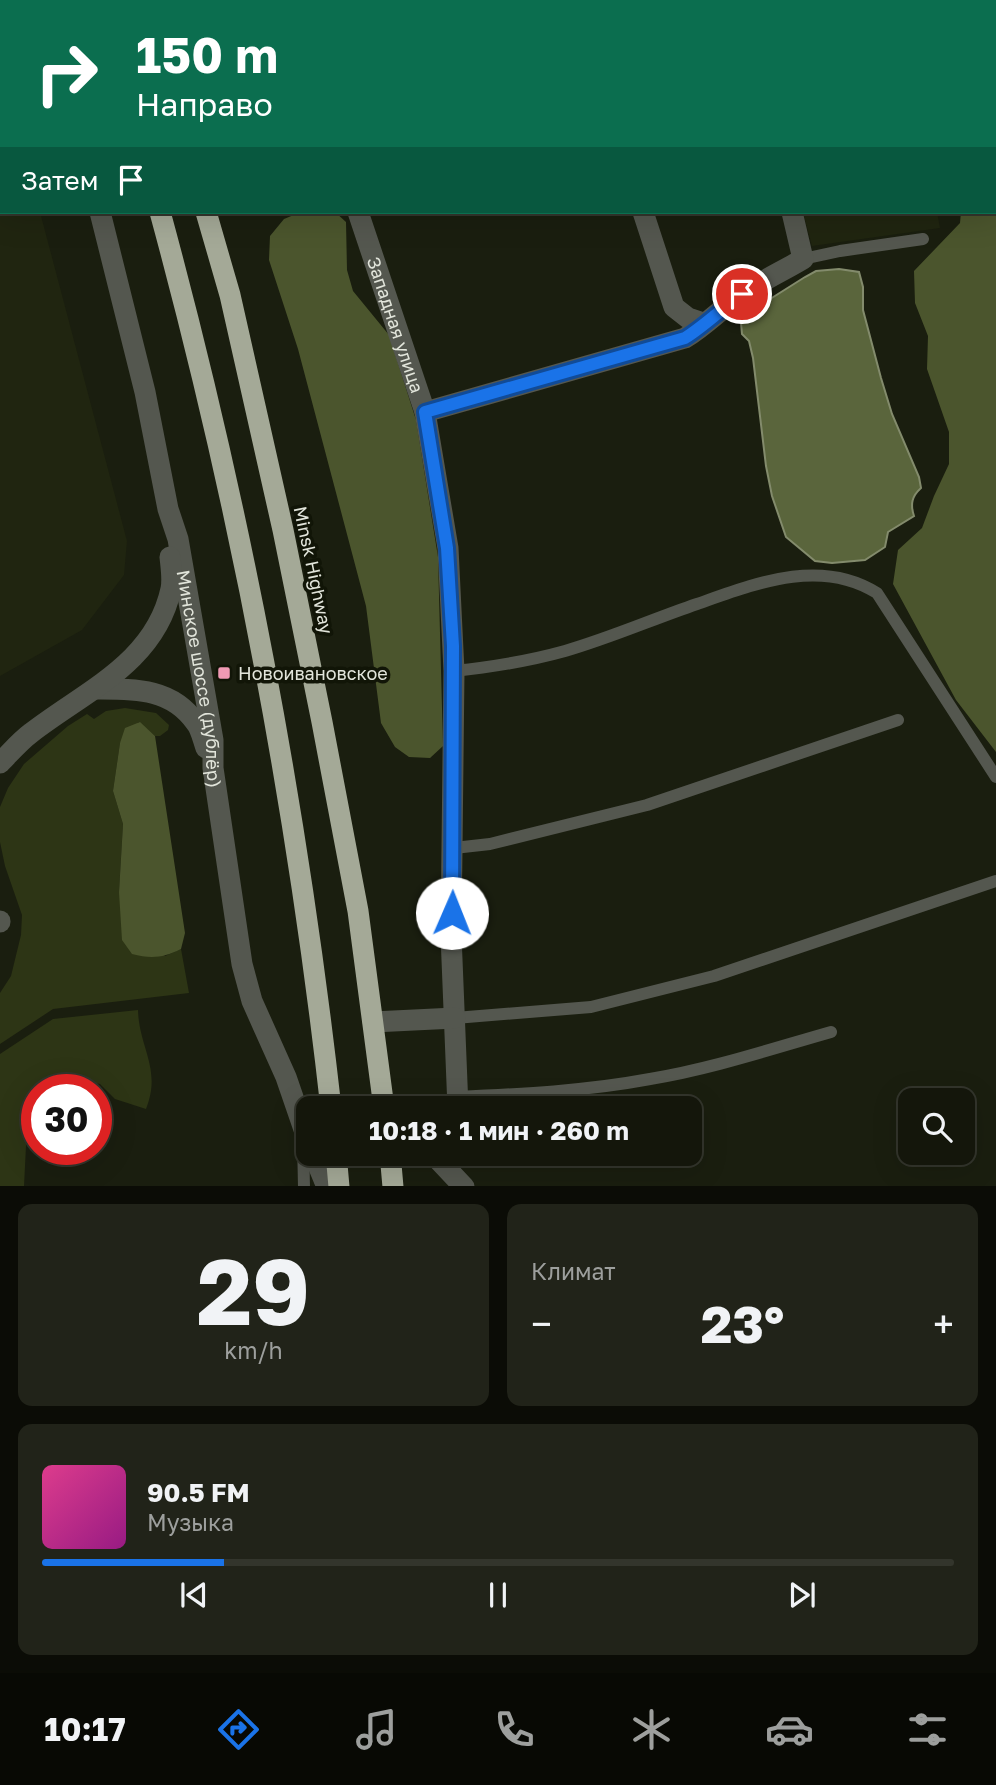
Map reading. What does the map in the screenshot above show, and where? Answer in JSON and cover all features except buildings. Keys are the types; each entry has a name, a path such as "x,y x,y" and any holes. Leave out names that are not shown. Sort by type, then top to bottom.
{"highway":[{"path":"161,214 188,316 241,541 281,751 330,1096"},
{"name":"Minsk Highway","path":"207,214 230,295 283,530 355,898 382,1096"},
{"path":"337,1166 339,1186"},
{"path":"391,1166 393,1186"}],"street":[{"name":"Минское шоссе (дублёр)","path":"100,214 145,392 168,509 178,539 213,740 213,768 242,964 252,1001 286,1077 296,1108"},
{"name":"Западная улица","path":"359,214 425,412 447,548 454,671 451,935 458,1096"},
{"path":"644,214 674,307 688,318 703,323"},
{"path":"425,412 685,338 742,294 803,259 792,214"},
{"path":"2,765 29,734 97,689 122,669 147,643 164,610 171,587 168,509"},
{"path":"97,689 156,692 178,704 197,723 213,768"},
{"path":"373,1022 455,1018"},
{"path":"319,1166 327,1186"},
{"path":"444,1166 461,1185"},
{"path":"460,1166 461,1185"}],"lane":[{"path":"803,259 923,239"},
{"path":"454,671 495,667 566,650 754,584 796,576 846,578 877,593 996,777"},
{"path":"454,848 490,844 647,805 898,720"},
{"path":"455,1018 591,1007 714,976 996,881"},
{"path":"515,1096 650,1079 831,1032"},
{"path":"304,1166 304,1186"}],"shaded area":[{"path":"0,214 41,214 127,541 124,575 82,630 0,676"},
{"path":"296,214 337,214 346,222 347,270 353,291 389,335 416,420 438,557 443,746 430,758 409,757 395,747 381,723 366,606 298,349 269,260 270,236 284,219"},
{"path":"804,214 937,214 940,228 812,246"},
{"path":"961,214 996,214 996,752 956,700 893,584 898,550 922,528 949,464 949,432 927,369 928,336 915,303 914,271 960,223"},
{"path":"839,269 859,272 863,287 863,310 881,378 921,488 913,500 914,516 888,532 885,547 865,560 832,563 815,561 786,537 772,496 753,358 749,341 742,334 741,323 748,313 805,277 816,271"},
{"path":"125,708 156,713 169,725 168,730 155,736 139,722 120,743 113,791 123,824 119,892 165,956 181,949 189,993 53,1009 0,1044 0,993 11,976 21,935 22,915 5,866 0,842 0,807 8,788 24,764 68,726 87,714 94,719 106,711"},
{"path":"140,722 155,736 185,933 181,949 157,957 132,954 122,940 119,892 123,824 113,791 120,743 125,728"},
{"path":"138,1010 152,1082 146,1109 112,1096 112,1074 21,1074 21,1165 25,1165 24,1186 0,1186 0,1054 53,1019"}],"place":[{"name":"Новоивановское","path":"224,673"}],"route":[{"path":"452,913 453,646 447,548 425,412 685,338 742,294"}]}
